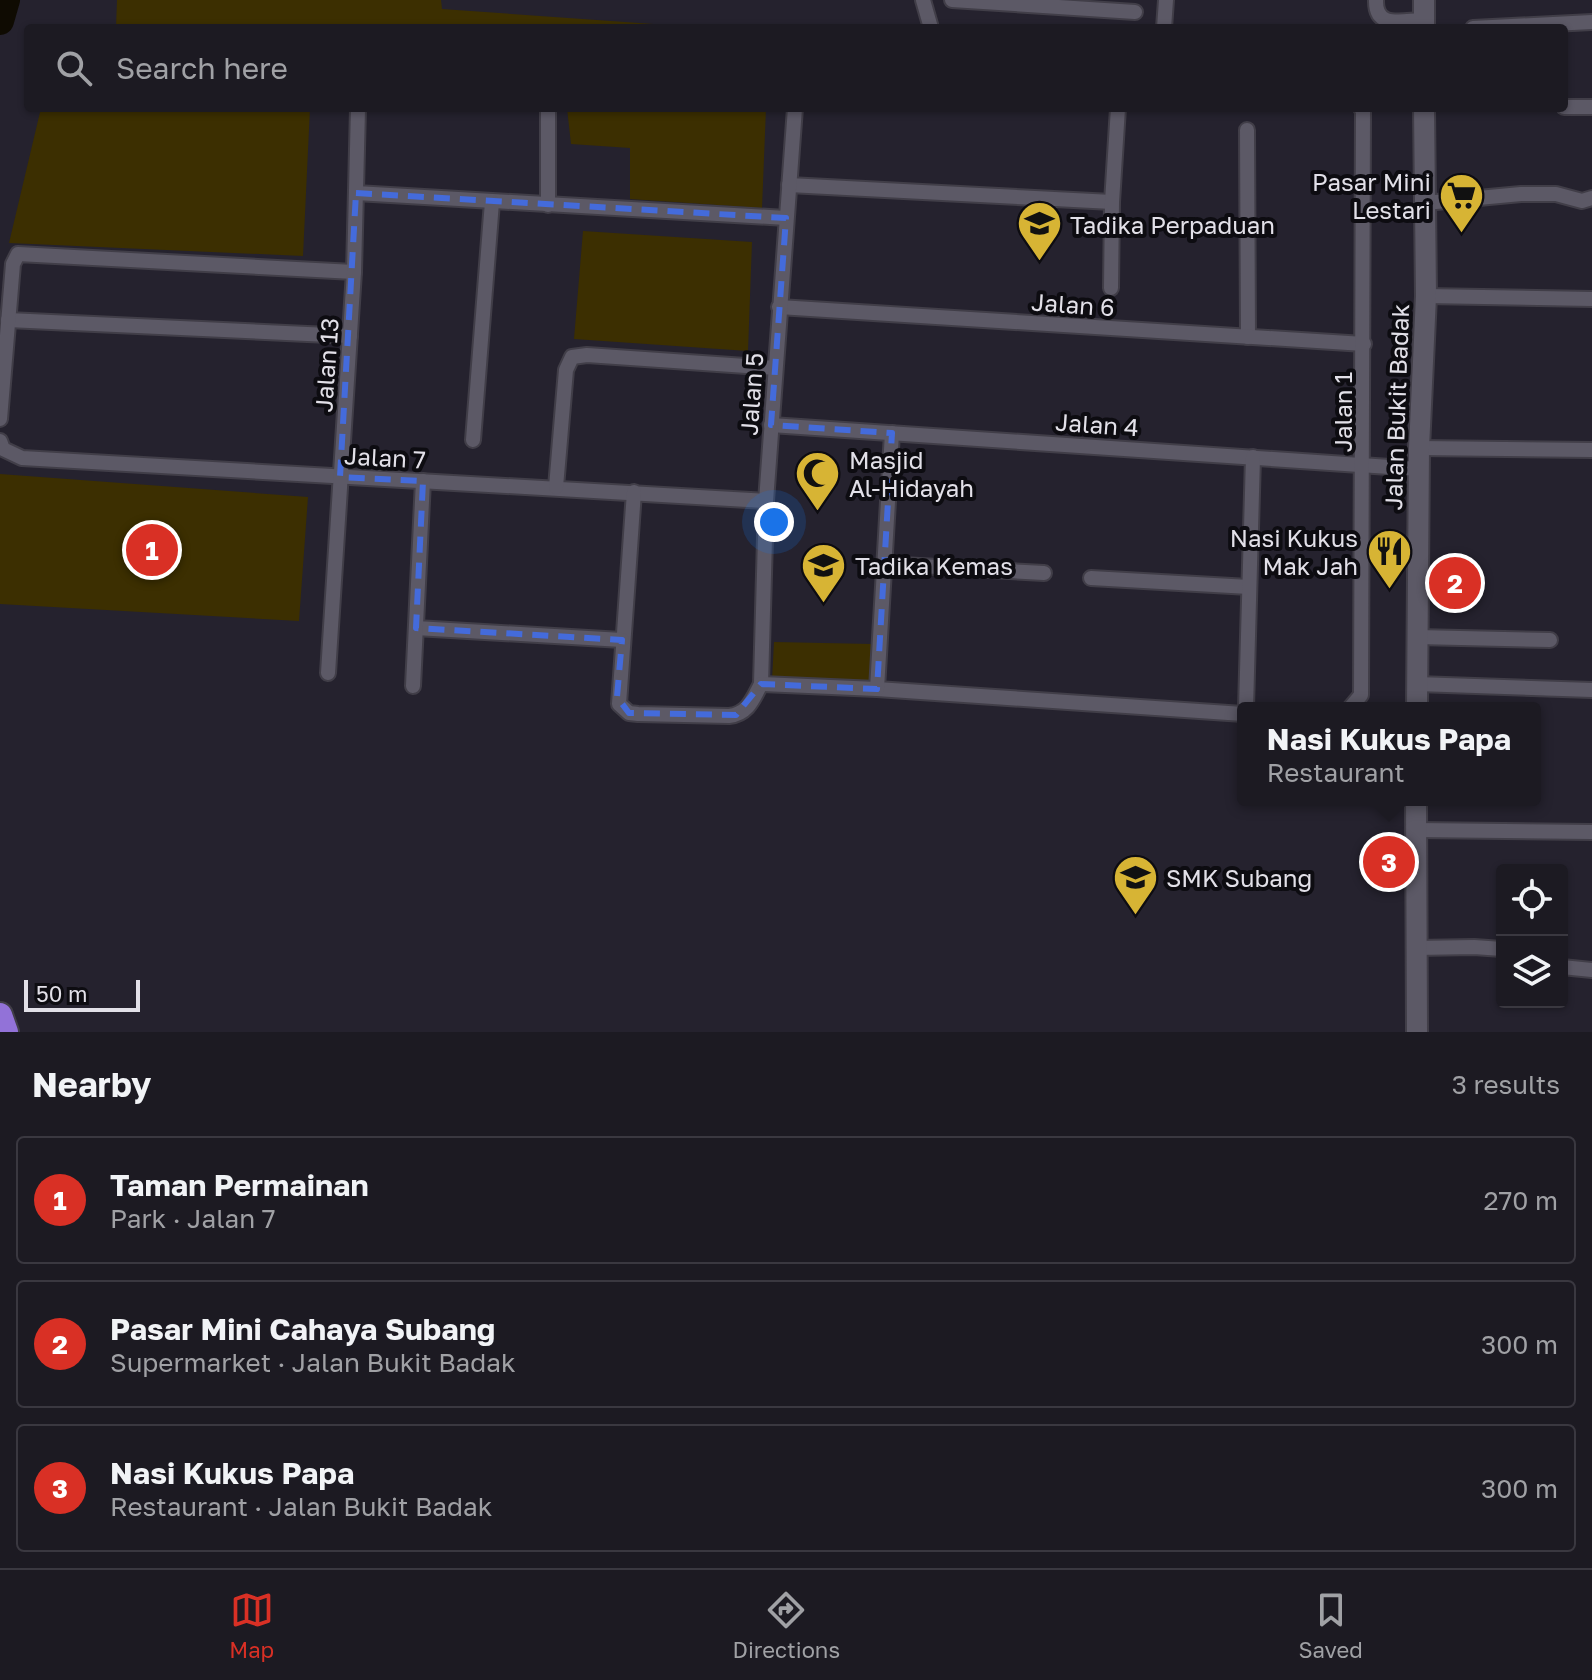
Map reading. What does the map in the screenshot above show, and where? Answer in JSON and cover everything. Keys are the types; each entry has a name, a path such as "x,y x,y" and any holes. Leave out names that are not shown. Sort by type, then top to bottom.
{"highway":[{"path":"0,1015 6,1032"}],"main road":[{"name":"Jalan Bukit Badak","path":"1417,702 1419,458 1426,296 1424,112"},
{"path":"1414,806 1417,1032"}],"street":[{"path":"923,0 930,24"},
{"path":"952,0 1135,12"},
{"path":"1164,24 1166,0"},
{"path":"1376,0 1376,11 1385,21 1424,16"},
{"path":"1552,24 1592,22"},
{"path":"1568,107 1592,107"},
{"name":"Jalan 13","path":"328,673 354,272 358,112"},
{"path":"548,112 548,205"},
{"name":"Jalan 5","path":"761,684 766,501 795,112"},
{"path":"1111,288 1118,112"},
{"name":"Jalan 1","path":"1355,702 1361,695 1364,464 1362,112"},
{"path":"1247,130 1248,337"},
{"path":"789,185 1112,202"},
{"path":"356,193 786,218"},
{"path":"1425,203 1521,194 1556,194 1582,201 1592,198"},
{"path":"473,440 492,202"},
{"path":"0,419 13,264 18,254 354,272"},
{"path":"1426,296 1592,299"},
{"name":"Jalan 6","path":"779,307 1364,344"},
{"path":"8,320 350,336"},
{"path":"556,487 566,370 572,357 587,355 775,368"},
{"name":"Jalan 4","path":"771,425 1364,464 1419,458 1592,450"},
{"path":"877,689 892,433"},
{"name":"Jalan 7","path":"2,445 22,458 766,501"},
{"path":"1246,702 1253,457"},
{"path":"413,686 423,481"},
{"path":"634,492 617,697 619,704 629,713 729,716 747,709 761,684 1237,714"},
{"path":"884,564 1044,573"},
{"path":"1091,578 1249,587"},
{"path":"416,628 622,640"},
{"path":"1417,637 1550,640"},
{"path":"1417,684 1592,690"},
{"path":"1416,830 1592,832"},
{"path":"1416,948 1496,949"},
{"path":"1568,968 1592,970"}],"highlighted area":[{"path":"356,193 786,218 771,425 892,433 877,689 761,684 736,715 629,713 617,697 622,640 416,628 423,481 340,477"}],"shaded area":[{"path":"117,0 441,0 442,9 654,24 116,24"},
{"path":"40,112 310,112 303,256 9,243"},
{"path":"567,112 766,112 762,208 630,199 630,148 571,144"},
{"path":"583,231 752,242 748,351 574,339"},
{"path":"0,474 308,497 299,621 0,604"},
{"path":"774,642 872,644 871,684 772,680"}],"waterway":[{"path":"0,21 6,0"}],"place":[{"name":"Pasar Mini Lestari","path":"1462,234"},
{"name":"Tadika Perpaduan","path":"1039,263"},
{"name":"Masjid Al-Hidayah","path":"818,512"},
{"name":"Taman Permainan","path":"152,550"},
{"name":"Pasar Mini Cahaya Subang","path":"1455,583"},
{"name":"Nasi Kukus Mak Jah","path":"1389,590"},
{"name":"Tadika Kemas","path":"824,604"},
{"name":"Nasi Kukus Papa","path":"1389,862"},
{"name":"SMK Subang","path":"1135,916"}]}
